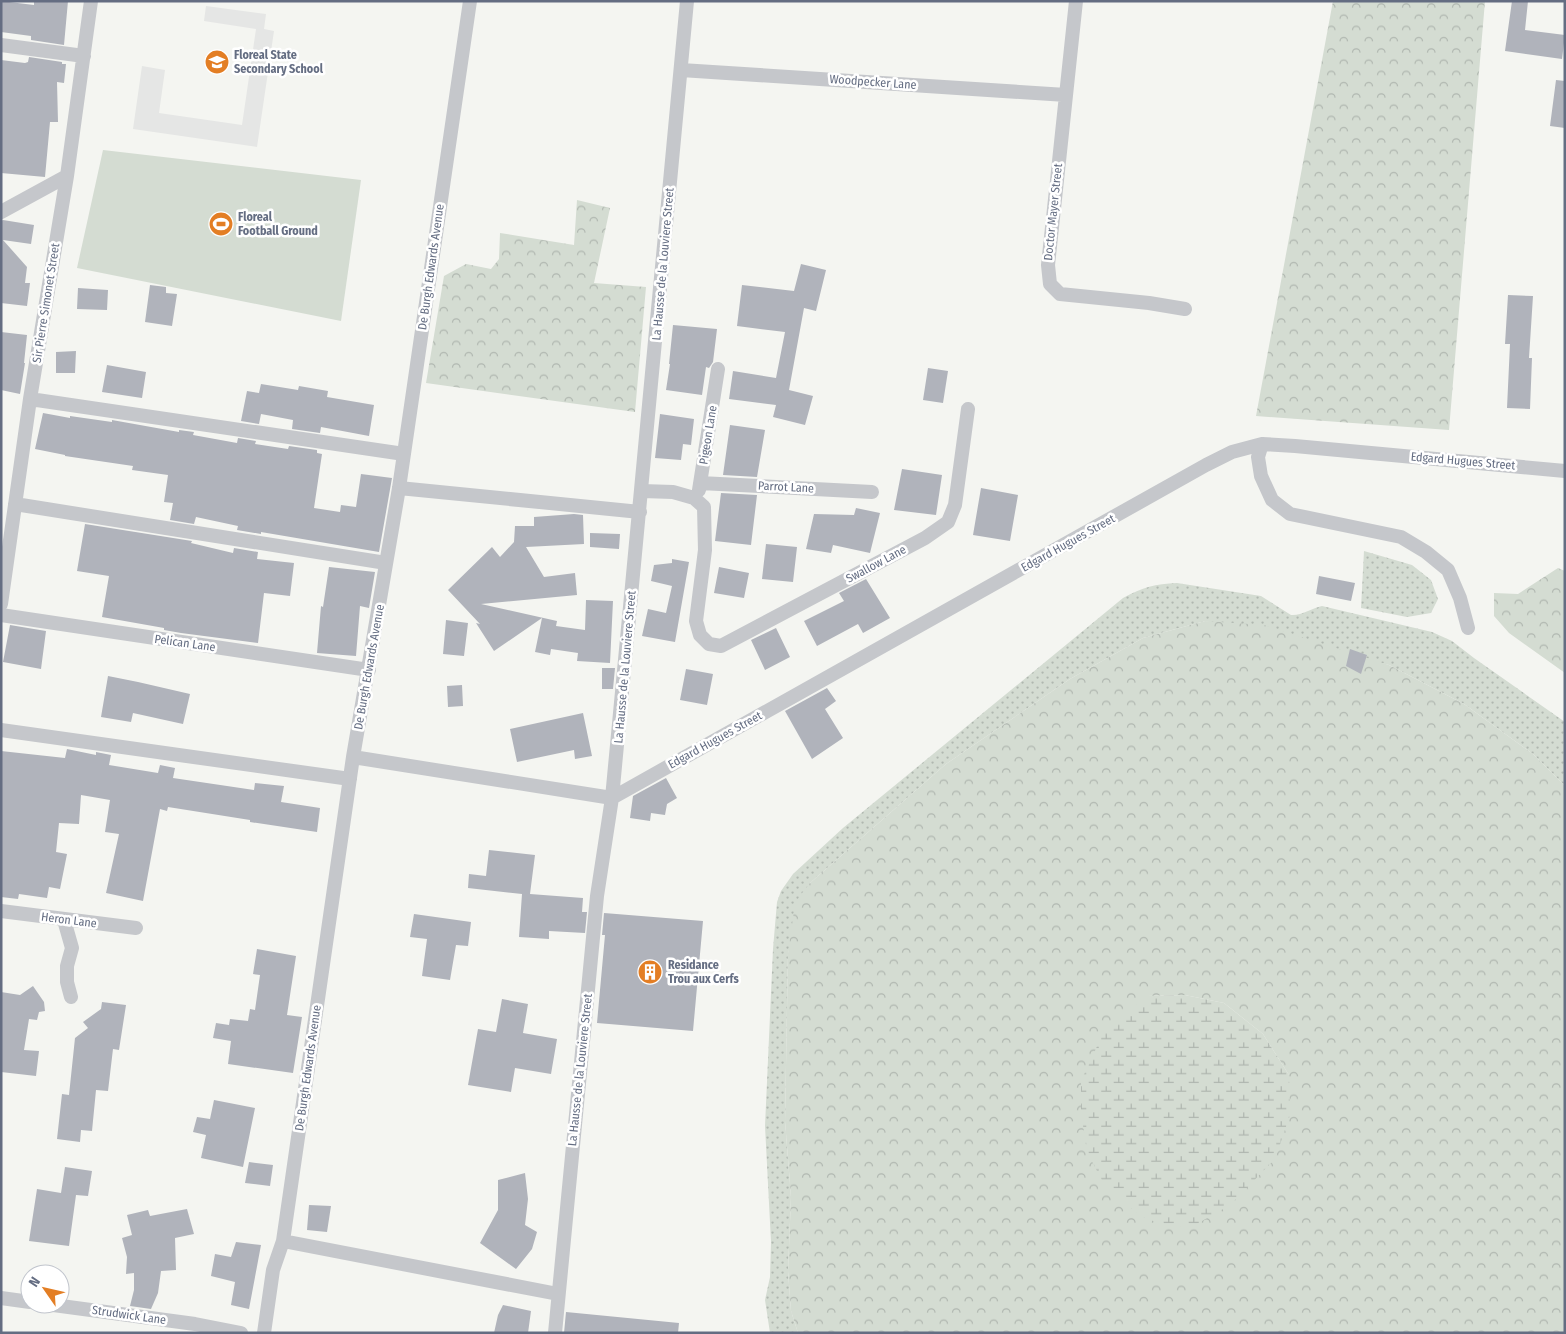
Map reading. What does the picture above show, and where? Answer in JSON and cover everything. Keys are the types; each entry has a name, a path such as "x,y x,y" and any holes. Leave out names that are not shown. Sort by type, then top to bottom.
{"street":[{"name":"Sir Pierre Simonet Street","path":"1,604 30,399 67,176 91,1"},
{"name":"De Burgh Edwards Avenue","path":"264,1333 273,1270 282,1240 350,780 399,488 470,1"},
{"name":"La Hausse de la Louviere Street","path":"554,1333 597,896 612,798 687,1"},
{"name":"Doctor Mayer Street","path":"1076,1 1048,265 1050,284 1060,294 1148,303 1185,309"},
{"path":"1,45 84,56"},
{"name":"Woodpecker Lane","path":"681,70 1066,95"},
{"path":"1,212 67,176"},
{"name":"Pigeon Lane","path":"700,635 696,621 705,550 700,483 718,369"},
{"path":"30,399 404,454"},
{"name":"Swallow Lane","path":"700,635 709,644 721,646 925,538 948,522 955,505 968,409"},
{"path":"1262,444 1258,457 1261,476 1272,500 1290,514 1401,537 1426,552 1448,570 1460,598 1468,628"},
{"name":"Edgard Hugues Street","path":"612,798 1232,452 1262,444 1565,471"},
{"name":"Parrot Lane","path":"700,483 872,492"},
{"path":"399,488 640,512"},
{"path":"642,491 673,492 694,498 701,504"},
{"path":"15,504 386,563"},
{"name":"Pelican Lane","path":"1,615 369,670"},
{"path":"1,730 350,780"},
{"path":"354,757 612,798"},
{"name":"Heron Lane","path":"1,911 136,928"},
{"path":"64,920 72,948 67,966 67,982 71,997"},
{"path":"282,1240 558,1294"},
{"path":"1,1298 20,1301"},
{"name":"Strudwick Lane","path":"70,1307 186,1323 241,1333"}],"shaded area":[{"path":"206,6 266,14 264,29 274,31 257,147 133,129 142,66 165,70 159,113 242,125 256,29 204,21"}],"green space":[{"path":"1333,1 1485,1 1449,430 1256,416"},
{"name":"Floreal Football Ground","path":"103,150 361,180 341,321 77,268"},
{"path":"577,200 610,208 594,283 646,287 635,412 426,383 444,276 466,264 491,269 499,259 500,233 574,245"},
{"path":"1364,551 1412,565 1431,580 1438,599 1431,613 1407,617 1361,608"},
{"path":"1558,568 1565,571 1565,673 1509,633 1494,616 1494,593 1518,594"},
{"path":"1177,583 1261,596 1291,615 1322,606 1432,632 1452,641 1565,722 1565,786 1533,754 1464,704 1389,665 1205,621 1143,638 1070,679 946,764 810,883 788,953 785,1121 791,1197 788,1271 791,1311 798,1333 770,1333 765,1300 770,1277 771,1242 765,1126 773,949 777,902 781,891 793,874 843,828 1123,598 1149,587"},
{"path":"1205,621 1264,625 1389,665 1464,704 1533,754 1565,786 1565,1333 798,1333 791,1311 788,1271 791,1197 785,1121 788,953 794,911 799,897 810,883 946,764 1070,679 1143,638","holes":["1185,995 1224,1003 1263,1034 1289,1075 1148,996"]},
{"path":"1185,995 1224,1003 1263,1034 1289,1075 1290,1115 1275,1159 1230,1205 1195,1225 1168,1227 1141,1216 1106,1188 1087,1152 1081,1112 1081,1081 1105,1029 1148,996"}],"building":[{"path":"1,1 34,5 34,1 68,1 64,45 31,40 31,36 1,32"},
{"path":"1512,1 1528,1 1525,30 1565,35 1562,59 1505,51"},
{"path":"29,57 66,64 64,83 57,82 58,122 50,122 45,177 1,173 1,60 25,63 28,62"},
{"path":"1556,80 1565,81 1565,128 1550,126"},
{"path":"1,221 34,225 31,244 3,240 27,267 25,283 30,283 27,306 1,303"},
{"path":"801,264 826,270 816,311 804,308 789,390 813,396 805,425 773,417 776,405 729,399 733,371 776,378 785,332 737,326 742,285 794,291"},
{"path":"150,285 166,287 166,293 177,294 172,326 145,322"},
{"path":"78,288 108,290 107,310 77,309"},
{"path":"1508,295 1533,296 1529,358 1532,358 1530,409 1507,408 1510,344 1505,344"},
{"path":"673,325 717,329 713,362 709,368 706,367 702,395 666,390"},
{"path":"1,332 27,335 20,394 1,390"},
{"path":"76,351 75,373 56,373 56,352"},
{"path":"107,365 146,372 142,398 102,392"},
{"path":"928,368 948,371 943,403 923,400"},
{"path":"261,384 298,390 299,386 328,391 327,397 374,405 369,436 321,427 320,433 292,429 293,420 261,414 259,424 241,421 247,391 259,393"},
{"path":"43,413 70,418 70,416 112,422 112,420 179,432 179,430 194,432 193,435 237,443 238,438 256,441 255,444 288,449 289,446 317,450 317,453 322,454 314,508 340,512 341,505 356,507 361,474 392,478 379,552 261,532 261,534 237,530 238,526 196,517 194,524 170,520 173,503 164,502 168,475 132,470 133,466 65,456 35,449"},
{"path":"660,414 694,419 691,445 683,444 681,460 655,458"},
{"path":"730,425 765,430 757,477 723,475"},
{"path":"902,469 942,475 936,515 894,510"},
{"path":"981,488 1018,495 1010,541 973,535"},
{"path":"721,493 757,495 751,545 715,541"},
{"path":"856,508 880,513 870,553 833,545 831,553 806,549 814,514 854,515"},
{"path":"583,515 584,544 526,547 544,577 575,573 577,595 481,604 557,621 556,626 585,630 586,600 613,601 610,663 577,661 578,653 551,649 550,655 535,652 542,618 494,651 476,623 480,624 448,590 492,547 500,557 514,542 515,526 534,526 534,517"},
{"path":"85,524 192,541 191,543 233,553 234,548 258,552 257,559 294,563 290,596 264,593 258,643 181,633 164,630 164,628 102,617 109,576 77,571"},
{"path":"590,533 620,534 619,549 590,547"},
{"path":"766,544 797,547 793,582 762,579"},
{"path":"672,559 689,562 675,642 642,636 648,609 666,613 672,586 651,581 654,565 672,563"},
{"path":"329,567 375,572 369,608 360,606 356,656 317,653 321,606 323,607"},
{"path":"719,567 749,573 744,598 714,593"},
{"path":"1319,576 1355,583 1351,601 1316,594"},
{"path":"866,579 890,618 863,633 858,624 817,646 804,621 844,601 839,593"},
{"path":"446,620 468,623 464,656 443,654"},
{"path":"10,625 46,631 41,669 3,662"},
{"path":"776,628 790,657 765,670 751,640"},
{"path":"1350,649 1367,655 1361,674 1346,666"},
{"path":"602,668 615,668 613,689 602,689"},
{"path":"686,669 713,674 707,705 680,700"},
{"path":"108,676 190,694 183,724 133,713 131,722 101,717"},
{"path":"462,685 463,706 448,707 447,686"},
{"path":"827,688 836,701 825,709 843,738 812,759 785,711"},
{"path":"583,713 592,756 575,759 574,750 517,762 510,729"},
{"path":"67,749 96,755 96,752 111,755 109,765 158,773 160,765 175,768 173,778 254,790 255,783 284,786 281,802 320,808 317,832 168,807 167,811 160,809 143,901 106,893 119,834 105,832 110,800 81,795 79,824 59,823 56,852 67,854 60,889 49,887 47,898 19,894 18,899 1,897 1,751 65,758"},
{"path":"666,778 677,798 667,804 665,815 651,813 650,821 630,818 633,796"},
{"path":"489,850 535,855 530,894 583,898 582,912 587,912 585,933 549,931 549,939 519,937 522,894 468,888 469,874 486,876"},
{"name":"Residance Trou aux Cerfs","path":"604,913 703,921 693,1031 597,1023 605,935 602,935"},
{"path":"414,914 471,922 468,946 456,945 450,980 422,976 427,939 410,937"},
{"path":"257,949 296,956 287,1015 302,1017 293,1073 228,1064 231,1041 213,1038 216,1023 229,1025 230,1019 248,1021 250,1009 255,1010 260,975 253,974"},
{"path":"33,986 44,1002 45,1011 39,1012 37,1020 29,1019 24,1050 39,1051 36,1076 1,1072 1,992 20,995"},
{"path":"502,999 528,1004 523,1033 557,1039 551,1074 515,1068 511,1092 468,1085 478,1029 496,1032"},
{"path":"102,1002 126,1005 119,1050 113,1049 108,1091 96,1090 92,1131 81,1130 80,1142 57,1139 62,1094 69,1095 75,1038 88,1028 83,1022 101,1009"},
{"path":"214,1100 255,1108 243,1167 201,1158 206,1135 193,1132 197,1117 210,1119"},
{"path":"249,1162 273,1165 270,1186 245,1183"},
{"path":"65,1167 92,1171 88,1196 76,1195 69,1246 29,1241 37,1189 61,1193"},
{"path":"525,1173 528,1199 525,1225 537,1232 532,1249 516,1269 480,1243 498,1210 498,1180"},
{"path":"309,1205 331,1206 327,1232 307,1230"},
{"path":"187,1209 194,1234 175,1238 176,1270 161,1271 158,1293 151,1309 130,1306 134,1290 134,1273 126,1274 127,1257 122,1238 132,1235 127,1215 148,1210 150,1216"},
{"path":"236,1242 261,1245 249,1309 231,1305 235,1282 211,1276 215,1254 231,1257"},
{"path":"503,1305 531,1311 528,1333 494,1333 498,1315"},
{"path":"566,1312 679,1323 678,1333 564,1333"}],"place":[{"name":"Floreal State Secondary School","path":"217,62"},
{"name":"Floreal Football Ground","path":"221,224"},
{"name":"Residance Trou aux Cerfs","path":"650,972"}]}
